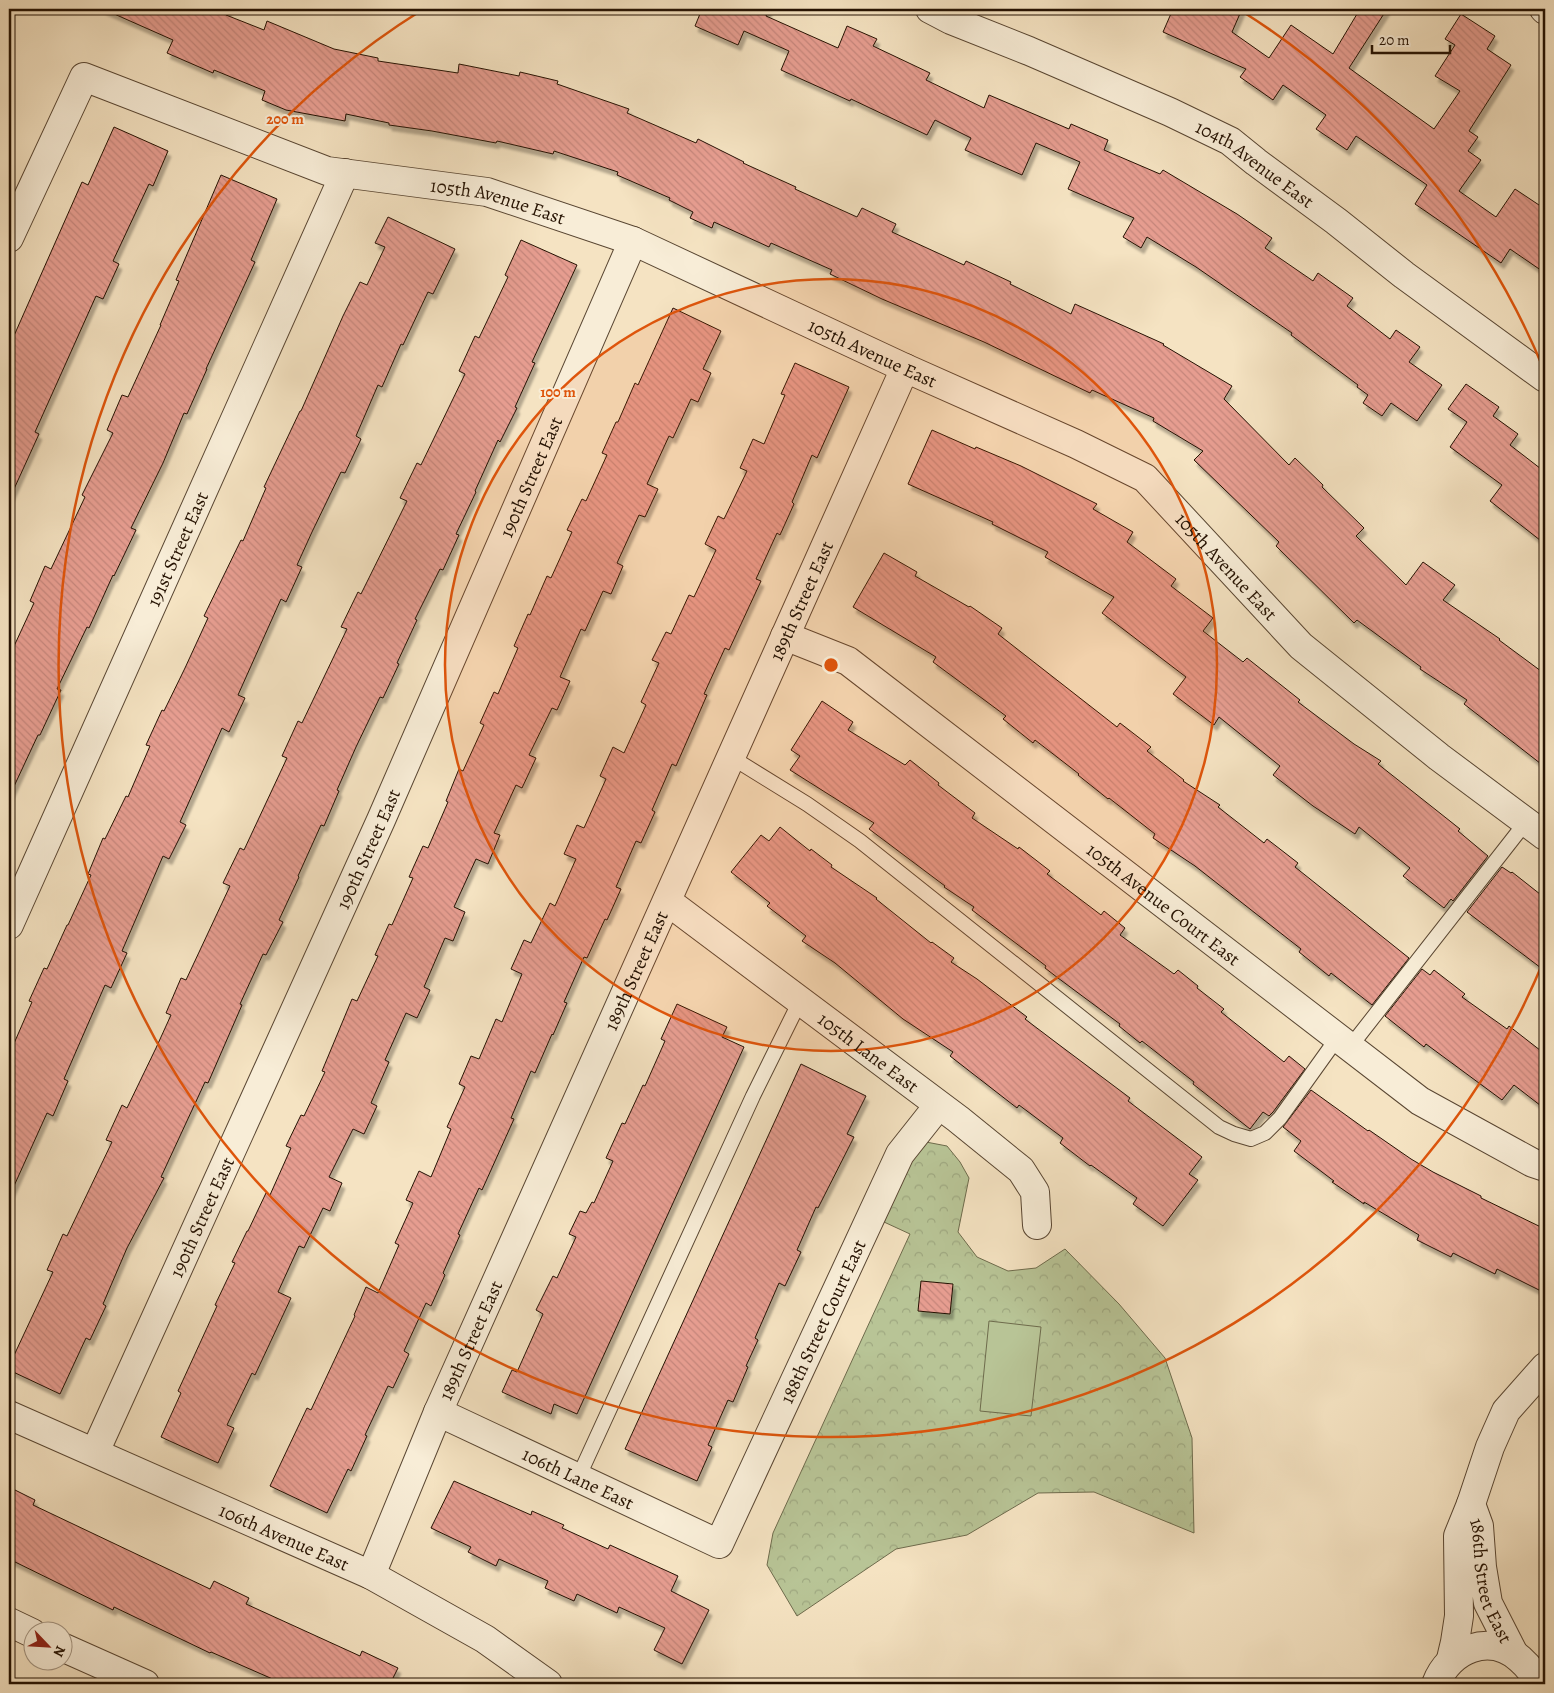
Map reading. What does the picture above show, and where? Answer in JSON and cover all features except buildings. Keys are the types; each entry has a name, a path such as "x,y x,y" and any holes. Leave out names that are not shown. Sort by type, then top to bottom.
{"street":[{"name":"104th Avenue East","path":"930,9 950,20 1029,51 1162,108 1230,141 1404,275 1545,378"},
{"name":"105th Avenue East","path":"9,238 84,77 327,171 487,192 633,240 905,368 1076,444 1145,478 1300,646 1439,757 1535,829"},
{"name":"191st Street East","path":"9,925 345,173"},
{"name":"190th Street East","path":"95,1452 381,820 633,240"},
{"name":"189th Street East","path":"370,1575 438,1412 905,368"},
{"name":"105th Avenue Court East","path":"785,636 848,660 1420,1101 1532,1163 1545,1167"},
{"name":"105th Lane East","path":"667,901 938,1106 958,1119 1021,1170 1035,1192 1037,1226"},
{"name":"188th Street Court East","path":"718,1544 900,1154 938,1106"},
{"name":"186th Street East","path":"1442,1672 1456,1642 1459,1616 1458,1536 1490,1447 1506,1411 1545,1367"},
{"name":"106th Lane East","path":"438,1412 718,1544"},
{"name":"106th Avenue East","path":"9,1415 370,1575 485,1639 548,1684"},
{"name":"186th Street East","path":"1471,1504 1479,1526 1482,1567 1488,1603 1531,1666"},
{"path":"9,1622 22,1628"},
{"path":"1414,1684 1442,1672 1466,1650 1482,1646 1499,1647 1531,1666"},
{"path":"72,1651 145,1684"}],"lane":[{"path":"731,757 807,804 860,841 1219,1127 1251,1139 1265,1134 1280,1118 1344,1042 1535,829"},
{"path":"578,1478 753,1096 800,1001"}],"green space":[{"path":"926,1142 947,1146 960,1162 969,1178 958,1232 977,1257 1008,1271 1036,1268 1065,1249 1119,1304 1165,1358 1192,1438 1194,1533 1094,1492 1038,1493 967,1535 896,1549 797,1616 767,1565 773,1533 910,1234 884,1222 916,1150"},
{"path":"989,1321 1041,1327 1031,1416 980,1411"}]}
